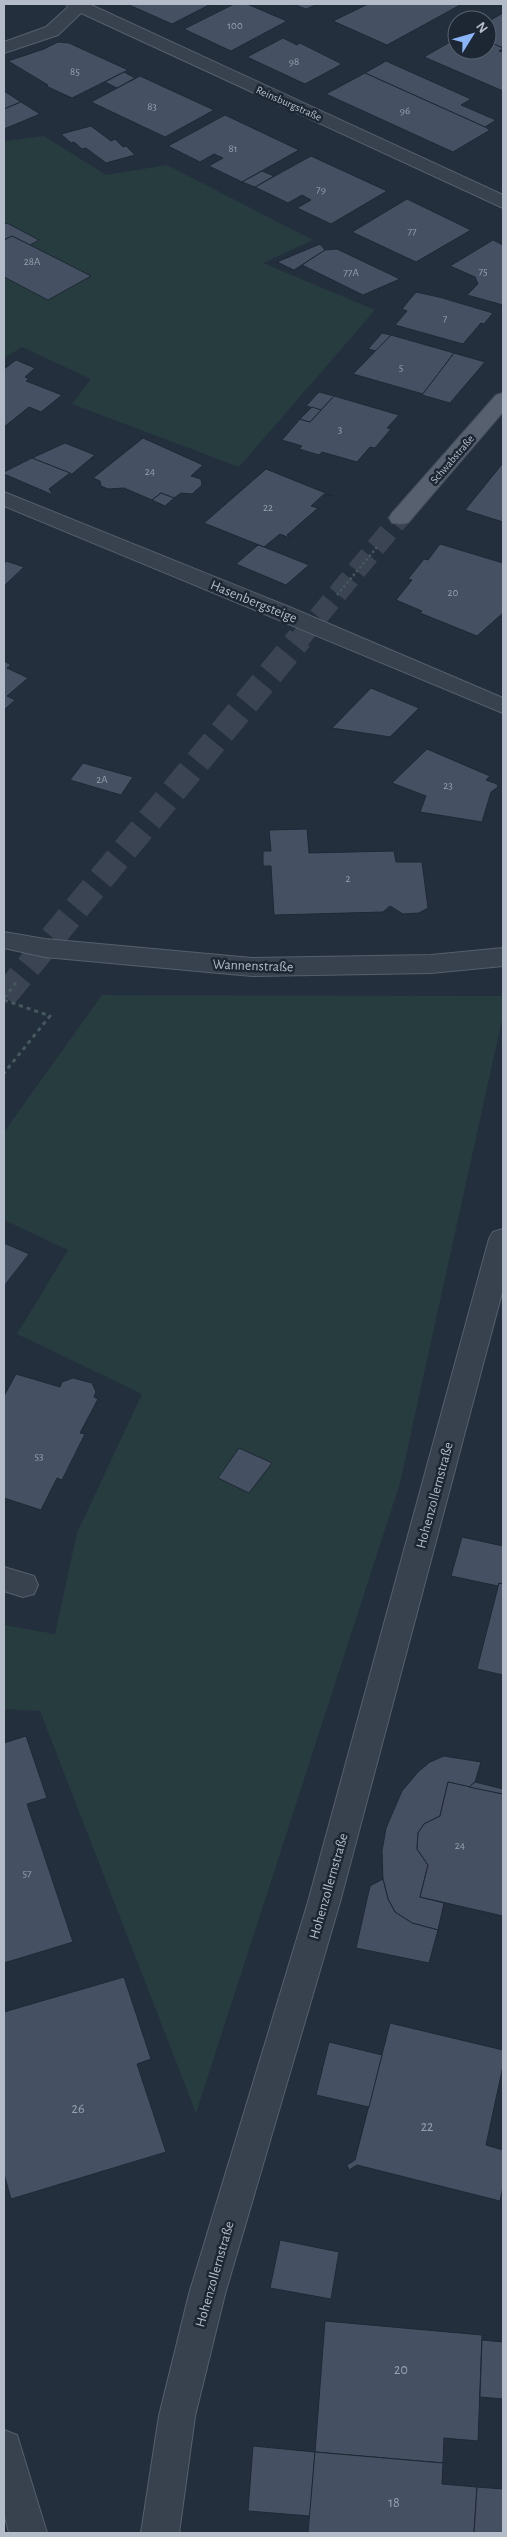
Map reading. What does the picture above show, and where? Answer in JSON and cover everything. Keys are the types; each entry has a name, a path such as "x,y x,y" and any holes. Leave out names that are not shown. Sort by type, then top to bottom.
{"main road":[{"name":"Schwabstraße","path":"400,518 503,399"}],"street":[{"path":"4,48 52,31 77,5"},
{"name":"Reinsburgstraße","path":"77,5 503,202"},
{"name":"Hasenbergsteige","path":"4,498 279,611 503,706"},
{"name":"Wannenstraße","path":"4,940 44,948 252,967 431,964 503,957"},
{"name":"Hohenzollernstraße","path":"160,2533 177,2416 207,2294 324,1902 503,1239"},
{"path":"4,2448 28,2533"}],"path":[{"path":"331,602 380,542"},
{"path":"4,1000 50,1016 4,1073"}],"green space":[{"path":"44,136 106,175 167,165 313,240 263,263 375,310 239,467 72,404 91,379 22,347 4,358 4,141"},
{"path":"102,995 503,996 503,1015 400,1483 196,2113 40,1711 4,1709 4,1625 55,1634 77,1533 142,1394 17,1334 68,1250 4,1220 4,1132"}],"building":[{"path":"127,4 206,4 209,5 172,24"},
{"path":"234,4 247,4 287,21 231,51 184,29"},
{"path":"293,4 318,4 306,9"},
{"path":"368,4 462,4 447,10 447,12 387,45 333,21"},
{"path":"503,13 503,48 497,45 497,16"},
{"path":"283,38 297,45 300,43 342,64 305,84 247,57"},
{"path":"58,42 69,43 128,70 72,98 46,86 48,85 8,61 44,49"},
{"path":"447,44 447,60 497,60 497,45 503,48 499,51 503,52 503,91 424,57"},
{"path":"386,61 471,99 461,105 496,120 485,127 365,73"},
{"path":"124,72 135,78 117,88 105,82"},
{"path":"365,73 490,130 453,152 326,94"},
{"path":"140,76 214,110 165,137 91,102"},
{"path":"4,91 21,102 4,109"},
{"path":"21,102 40,114 4,129 4,109"},
{"path":"225,115 299,150 242,182 209,166 223,158 214,154 200,162 168,146"},
{"path":"91,126 111,141 115,139 123,147 126,146 135,155 106,163 86,148 82,149 74,142 71,143 61,134"},
{"path":"311,156 387,191 331,224 297,208 311,200 302,195 288,203 255,187"},
{"path":"262,171 274,176 255,187 242,182"},
{"path":"407,199 471,230 416,262 352,232"},
{"path":"7,223 39,240 30,245 12,236 4,240 4,224"},
{"path":"12,236 91,276 48,300 4,277 4,240"},
{"path":"493,240 503,245 503,305 467,295 478,284 475,277 450,266"},
{"path":"320,244 325,250 294,270 277,262"},
{"path":"337,249 400,279 363,295 302,265 325,250"},
{"path":"416,292 493,313 484,324 481,323 463,344 395,325 407,311 402,309"},
{"path":"382,333 391,335 377,351 368,349"},
{"path":"391,335 454,353 423,394 353,374"},
{"path":"454,353 485,362 450,403 422,395"},
{"path":"16,360 35,368 25,377 29,379 26,381 62,395 41,412 29,407 4,427 4,369"},
{"path":"319,392 334,396 321,410 306,406"},
{"path":"334,396 399,415 387,428 391,429 375,448 370,447 357,462 322,452 319,455 299,449 302,446 282,440 300,419 310,422"},
{"path":"312,407 321,410 310,422 300,419"},
{"path":"143,438 203,465 191,476 201,479 202,485 192,494 181,493 174,498 161,493 152,500 124,488 108,489 101,486 100,481 93,478"},
{"path":"65,443 95,455 91,458 94,459 90,459 72,474 32,458"},
{"path":"32,458 70,473 49,489 53,495 4,474 4,472"},
{"path":"503,463 503,522 465,510"},
{"path":"266,469 333,496 324,494 311,506 318,508 287,535 292,539 280,534 264,547 204,523"},
{"path":"161,493 174,498 165,506 152,500"},
{"path":"440,544 503,563 503,613 477,636 420,613 422,611 396,600 412,580 408,579 424,559 428,560"},
{"path":"258,545 309,565 286,585 236,564"},
{"path":"6,561 24,567 4,586 4,564"},
{"path":"4,661 11,665 7,668 28,678 7,696 15,700 4,710"},
{"path":"371,688 419,708 390,737 332,728"},
{"path":"427,749 490,776 486,780 497,784 498,787 491,792 482,822 420,812 426,796 392,783"},
{"path":"83,763 133,777 121,795 70,780"},
{"path":"307,829 309,853 394,851 396,862 422,862 428,908 419,913 403,914 390,906 383,912 274,915 271,866 263,866 263,851 271,851 269,830"},
{"path":"4,1243 29,1254 4,1286"},
{"path":"16,1374 60,1387 62,1382 73,1378 92,1383 96,1392 94,1397 98,1399 80,1433 85,1434 62,1480 57,1478 41,1510 4,1498 4,1396"},
{"path":"239,1448 272,1463 249,1493 218,1478"},
{"path":"462,1537 503,1546 503,1584 499,1583 498,1586 451,1576"},
{"path":"499,1583 503,1584 503,1675 477,1669"},
{"path":"26,1736 47,1798 27,1804 73,1942 4,1963 4,1743"},
{"path":"444,1756 481,1762 475,1782 469,1787 448,1782 440,1816 424,1824 418,1833 417,1849 428,1865 420,1897 444,1903 438,1930 412,1923 395,1912 388,1899 383,1879 382,1851 386,1828 402,1791 418,1772 430,1762"},
{"path":"448,1782 503,1794 503,1916 420,1897 428,1865 417,1849 418,1833 424,1824 440,1816"},
{"path":"475,1782 503,1789 503,1794 469,1787"},
{"path":"383,1879 388,1899 395,1912 412,1923 438,1930 429,1963 356,1948 370,1886"},
{"path":"124,1977 151,2059 137,2064 166,2152 11,2199 4,2174 4,2012"},
{"path":"390,2023 503,2050 503,2066 486,2145 503,2150 503,2187 500,2201 357,2165 349,2170 347,2165 355,2160"},
{"path":"329,2042 382,2055 369,2107 316,2095"},
{"path":"280,2240 339,2252 331,2299 270,2288"},
{"path":"325,2321 482,2335 478,2441 444,2438 443,2463 315,2452"},
{"path":"482,2340 503,2342 503,2399 480,2397"},
{"path":"253,2446 315,2452 310,2516 248,2511"},
{"path":"315,2452 443,2463 442,2484 477,2487 474,2533 308,2533"},
{"path":"477,2487 503,2489 503,2533 474,2533"}],"tunnel":[{"path":"299,640 400,518"},
{"path":"4,996 300,638"}]}
